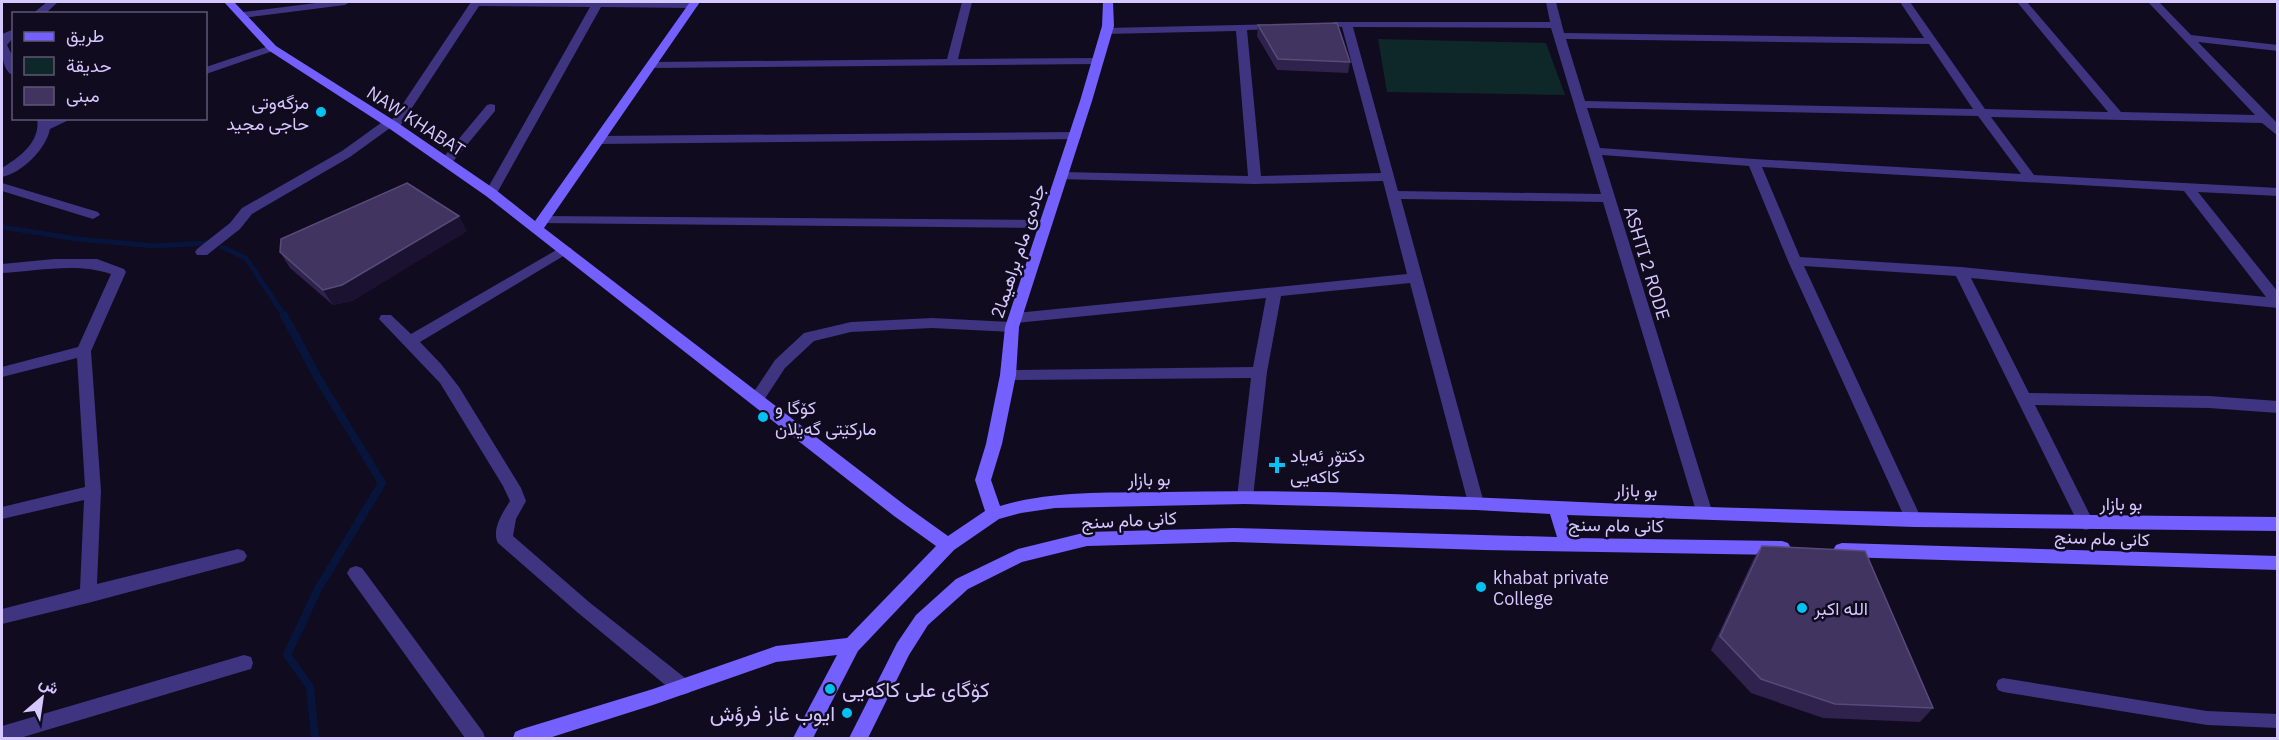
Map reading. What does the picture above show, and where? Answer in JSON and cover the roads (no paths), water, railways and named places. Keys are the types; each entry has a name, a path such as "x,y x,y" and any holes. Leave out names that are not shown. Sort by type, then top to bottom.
{"street":[{"path":"39,12 53,2"},
{"name":"NAW KHABAT","path":"229,2 272,48 540,224 566,249 948,545"},
{"path":"243,15 345,2"},
{"path":"202,252 235,226 247,210 346,154 391,125 475,2 694,3"},
{"path":"952,62 967,2"},
{"name":"جادەی مام براهیما2","path":"994,514 983,480 994,444 1008,375 1013,323 1098,61 1106,31 1108,2"},
{"name":"ASHTI 2 RODE","path":"1551,2 1704,511"},
{"path":"1905,2 1930,41 2029,176"},
{"path":"2022,2 2117,116"},
{"path":"2153,2 2190,38 2277,132"},
{"path":"540,224 694,3"},
{"path":"491,193 597,4"},
{"path":"1347,24 1476,503"},
{"path":"1323,25 1930,41"},
{"path":"1106,31 1288,26"},
{"path":"1241,27 1255,180"},
{"path":"12,33 5,37 2,46 12,68"},
{"path":"2190,38 2277,48"},
{"path":"207,71 272,48"},
{"path":"652,65 1098,61"},
{"path":"1580,104 2264,119"},
{"path":"446,162 491,108"},
{"path":"2,173 24,159 42,137 44,122"},
{"path":"600,140 1075,136"},
{"path":"1595,151 1754,163 2029,176 2277,192"},
{"path":"1754,163 1795,261 1914,520"},
{"path":"1062,176 1255,180 1388,177"},
{"path":"2187,186 2277,303"},
{"path":"2,187 93,215"},
{"path":"1393,195 1609,198"},
{"path":"540,224 1046,224"},
{"path":"409,342 566,249"},
{"path":"1795,261 1961,272 2277,303"},
{"path":"2,269 54,264 97,264 119,272 84,351 93,491 88,596"},
{"path":"1961,272 2086,523"},
{"path":"757,399 780,364 809,338 863,327 932,323 1013,323 1416,278"},
{"path":"1245,496 1259,372 1274,294"},
{"path":"386,319 427,357 468,412 490,453 512,484 519,501 508,519 504,538 583,607 682,687"},
{"path":"2,372 84,351"},
{"path":"1008,375 1259,372"},
{"path":"2024,399 2208,402 2277,406"},
{"path":"2,513 93,491"},
{"name":"بو بازار","path":"803,738 852,645 948,545 994,514 1021,506 1055,501 1245,496 1914,520 2277,524"},
{"path":"1557,508 1567,544"},
{"name":"کانی مام سنج","path":"858,738 903,649 922,620 962,584 1018,556 1087,539 1234,535 1801,549"},
{"name":"کانی مام سنج","path":"1824,549 2277,563"},
{"path":"2,616 88,596 238,556"},
{"path":"356,573 476,738"},
{"path":"522,738 682,687 776,654 852,645"},
{"path":"2,735 244,663"}],"lane":[{"path":"2003,685 2207,718 2277,721"}],"waterway":[{"path":"2,227 77,239 155,246 208,243"},
{"path":"222,247 246,258 285,317"},
{"path":"284,315 318,378 382,483 318,589 287,655 310,687 315,738"}],"place":[{"name":"مزگەوتى حاجى مجيد","path":"321,112"},
{"name":"کۆگا و مارکێتی گەیلان","path":"763,417"},
{"name":"دکتۆر ئەیاد کاکەیی","path":"1277,465"},
{"name":"khabat private College","path":"1481,587"},
{"name":"اللە اكبر","path":"1802,608"},
{"name":"کۆگای علی کاکەیی","path":"830,689"},
{"name":"ايوب غاز فرؤش","path":"847,713"}]}
